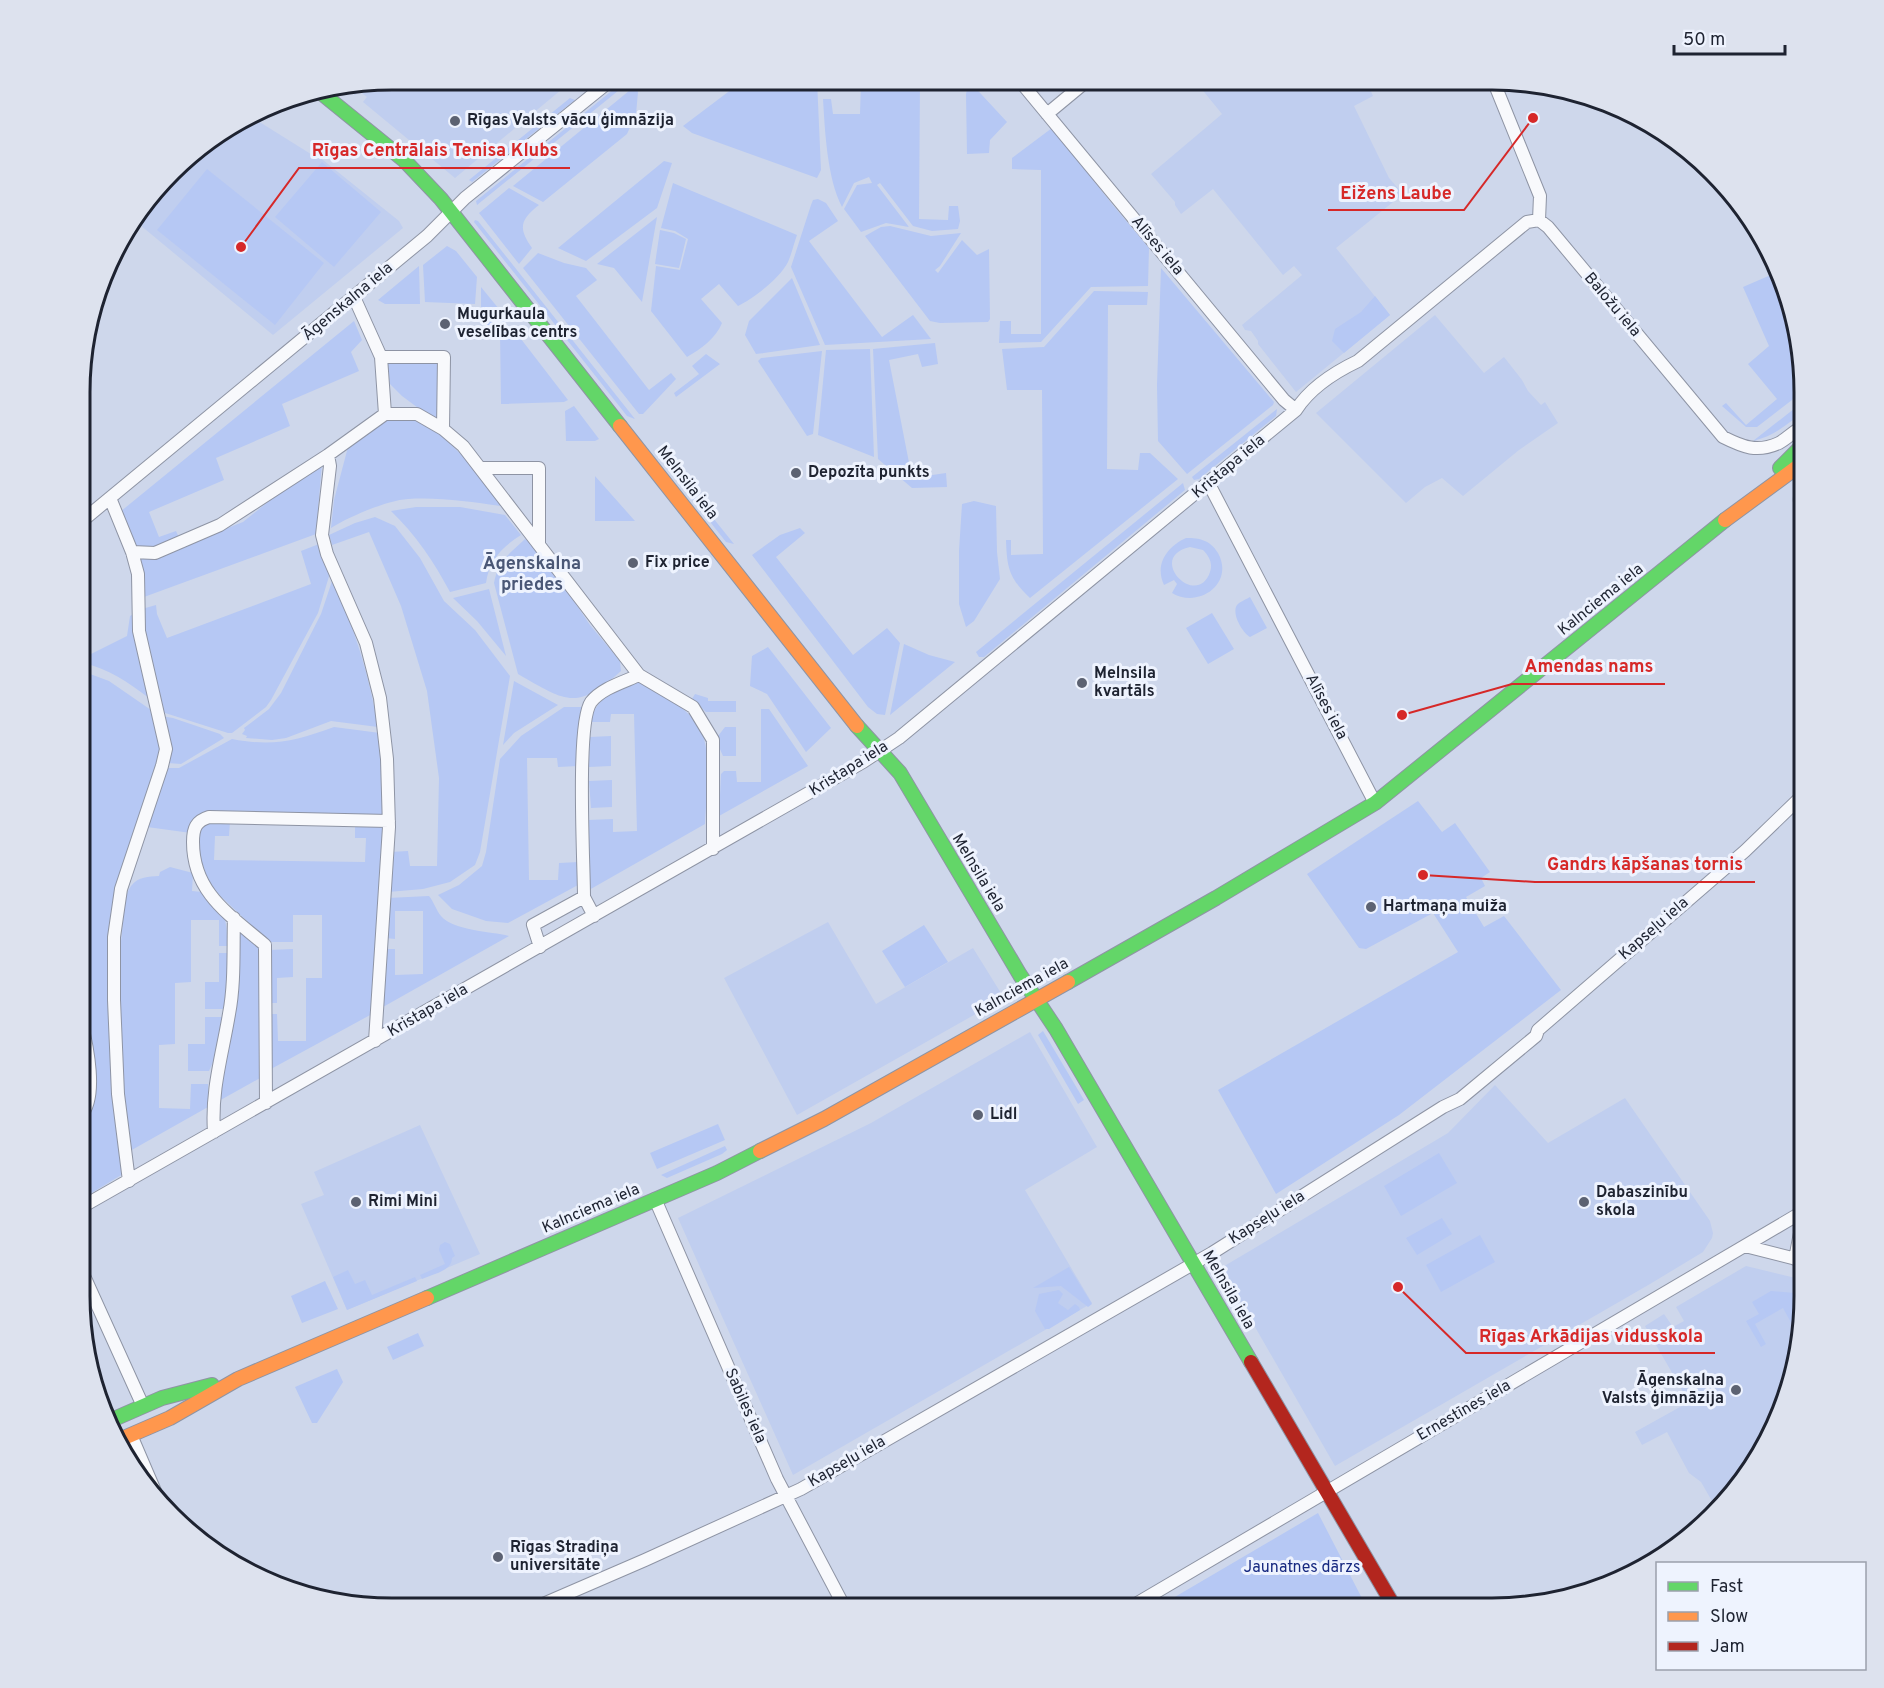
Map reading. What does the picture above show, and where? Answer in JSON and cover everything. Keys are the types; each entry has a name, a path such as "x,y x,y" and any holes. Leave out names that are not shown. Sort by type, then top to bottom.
{"main road":[{"name":"Melnsila iela","path":"327,97 404,160 451,211 852,719 900,773 1194,1263 1389,1598"},
{"name":"Kalnciema iela","path":"1747,502 1794,454"},
{"name":"Kalnciema iela","path":"125,1438 170,1418 238,1379 717,1173 824,1119 1216,898 1376,803 1747,502 1794,469"},
{"name":"Kalnciema iela","path":"116,1418 162,1398 238,1379"}],"street":[{"name":"Āgenskalna iela","path":"90,514 354,297 427,236 451,211 599,90"},
{"name":"Alīses iela","path":"1028,90 1284,400 1296,410"},
{"path":"1047,114 1076,90"},
{"path":"1497,90 1540,196 1539,220"},
{"name":"Kristapa iela","path":"90,1202 863,762 898,738 1209,484 1296,410 1303,399 1341,369 1358,361 1527,222 1539,220"},
{"name":"Baložu iela","path":"1539,220 1548,227 1723,436 1745,448 1760,448 1779,443 1794,433"},
{"path":"354,297 381,357 385,414"},
{"path":"381,357 444,357 443,429"},
{"path":"132,552 155,553 220,525 385,414 417,414 443,429 464,446 639,675 693,707 713,740 713,849"},
{"path":"328,454 330,466 322,535 327,554 366,642 380,698 387,759 389,821 375,1041"},
{"path":"480,468 539,468 539,544"},
{"name":"Alīses iela","path":"1209,484 1376,803"},
{"path":"110,498 132,552 138,574 140,631 166,749 121,889 114,937 118,1094 129,1181"},
{"path":"594,916 584,897 583,733 590,703 608,689 639,675"},
{"name":"Kapseļu iela","path":"557,1598 786,1497 1194,1263 1443,1107 1460,1099 1536,1036 1538,1030 1745,851 1794,804"},
{"path":"266,1103 265,945 219,905 200,882 193,856 196,824 208,817 389,821"},
{"path":"540,947 533,925 584,897"},
{"path":"214,1132 212,1108 214,1086 230,1012 234,918"},
{"name":"Sabiles iela","path":"655,1199 786,1497 840,1598"},
{"name":"Ernestīnes iela","path":"1146,1598 1794,1217"},
{"path":"1744,1246 1794,1258"},
{"path":"90,1289 143,1406"}],"shaded area":[{"name":"Rīgas Valsts vācu ģimnāzija","path":"561,90 455,178 363,102 367,97 361,92"},
{"path":"1202,90 1370,90 1373,96 1354,106 1389,178 1403,194 1336,248 1390,315 1296,392 1258,344 1251,331 1245,330 1242,325 1302,275 1294,266 1283,275 1213,189 1181,214 1175,202 1151,174 1222,114"},
{"path":"258,121 314,156 318,156 399,221 403,228 273,335 140,225 178,178 208,152"},
{"path":"1435,315 1484,373 1504,357 1528,391 1541,405 1545,402 1558,423 1519,450 1463,496 1442,478 1425,487 1406,503 1316,413"},
{"path":"828,922 876,1004 973,948 1004,998 797,1115 724,978"},
{"path":"1030,1032 1097,1147 1025,1190 1092,1303 793,1475 678,1218 871,1123"},
{"path":"1495,1085 1548,1143 1625,1098 1710,1221 1712,1238 1703,1252 1335,1466 1221,1268 1448,1133"},
{"path":"420,1125 480,1254 347,1310 301,1204 324,1195 314,1172"},
{"name":"Āgenskalna Valsts ģimnāzija","path":"1746,1266 1794,1278 1791,1336 1778,1393 1754,1447 1732,1480 1713,1502 1701,1482 1689,1473 1667,1432 1642,1445 1635,1432 1689,1402 1645,1326 1664,1314 1673,1327 1684,1321 1676,1307"}],"green space":[{"path":"613,90 619,90 477,205 476,201"},
{"path":"630,90 637,90 636,114 627,134 543,202 513,186"},
{"path":"731,90 817,90 821,170 817,178 692,133 683,126"},
{"path":"861,90 920,90 919,219 948,220 949,206 958,206 960,221 958,229 932,231 913,226 880,183 877,185 909,227 886,223 861,232 844,209 857,185 872,183 869,177 854,183 842,207 830,169 823,99 831,99 833,114 860,114"},
{"path":"967,90 977,90 1007,122 990,140 989,153 967,154"},
{"path":"570,98 575,100 472,182 469,180"},
{"path":"1052,128 1149,248 1148,286 1091,287 1041,342 999,343 1000,321 1011,321 1011,334 1041,334 1041,170 1012,169 1012,158"},
{"path":"664,161 672,163 657,208 586,261 558,248"},
{"path":"322,162 381,212 334,267 275,217"},
{"path":"207,169 324,263 275,325 157,230"},
{"path":"673,183 797,235 784,268 773,281 751,298 738,306 719,284 701,299 722,323 708,343 687,357 651,311 656,266 680,270 688,239 675,231 661,228"},
{"path":"509,188 539,205 528,215 523,225 523,230 532,248 519,264 479,213"},
{"path":"818,199 826,203 838,221 809,241 882,337 913,315 931,339 825,345 791,267 811,205 813,200"},
{"path":"657,217 642,302 614,268 597,264"},
{"path":"475,220 635,419 627,416 474,222"},
{"path":"890,226 931,236 961,233 935,270 938,273 962,240 977,255 989,249 990,319 988,322 940,323 930,321 865,236 881,227"},
{"path":"660,230 686,239 679,268 655,264"},
{"path":"447,246 456,251 477,277 475,304 425,302 423,265"},
{"path":"538,253 586,268 597,280 576,296 649,390 671,373 676,379 643,414 639,414 523,268"},
{"path":"419,266 420,304 385,304 378,300"},
{"path":"1161,268 1274,402 1187,474 1158,441 1157,385"},
{"path":"1771,275 1784,314 1793,372 1794,397 1792,400 1757,427 1746,427 1722,406 1726,403 1746,425 1777,399 1748,364 1769,346 1743,287"},
{"path":"792,278 820,345 756,354 745,335 749,321"},
{"path":"481,287 508,320 497,325 481,325"},
{"path":"1094,291 1148,292 1147,305 1108,305 1107,469 1138,470 1140,453 1150,453 1178,479 1030,598 1010,572 1006,540 1011,540 1011,555 1043,554 1042,390 1007,390 1002,349 1044,347"},
{"path":"1375,296 1390,315 1344,353 1332,341 1335,329 1361,312"},
{"path":"354,321 362,340 351,352 359,371 282,404 290,426 216,458 224,480 149,512 159,537 176,531 180,540 153,550 133,548 120,512"},
{"path":"511,326 568,400 501,404 500,332"},
{"path":"935,343 938,364 922,367 918,354 889,360 912,478 946,473 947,487 912,488 878,459 873,349"},
{"path":"870,349 874,457 818,435 826,350"},
{"path":"822,351 813,434 807,436 758,361 761,358"},
{"path":"706,354 720,364 676,397 674,393 699,374 692,366"},
{"path":"385,360 443,360 441,425 402,396 390,384"},
{"path":"574,406 599,439 566,441 565,411"},
{"path":"1277,409 1276,416 1199,479 1194,480 1192,477"},
{"path":"1794,409 1794,418 1774,433 1753,441"},
{"path":"414,420 441,435 474,467 501,506 443,499 400,500 368,510 331,528 334,500 348,447 385,421"},
{"path":"665,458 734,544 726,542 662,461"},
{"path":"322,463 316,534 144,597 136,557 156,556 243,522"},
{"path":"595,476 635,521 595,521"},
{"path":"1183,483 1185,490 984,657 979,657 976,652"},
{"path":"974,501 996,506 1000,579 974,621 966,627 959,604 959,551 962,504"},
{"path":"416,507 460,507 505,515 521,535 497,555 490,567 486,583 450,592 424,549 391,511"},
{"path":"375,517 395,526 420,558 444,601 475,630 510,676 480,852 475,865 450,882 423,889 388,892 390,852 408,851 410,866 437,866 439,778 427,691 401,606 369,532 332,545 329,535"},
{"path":"800,528 805,533 776,557 853,655 887,628 900,643 885,715 877,714 868,707 752,555 780,535"},
{"path":"1186,538 1200,539 1212,545 1218,553 1222,564 1222,575 1211,591 1202,596 1182,597 1172,593 1177,584 1174,580 1164,585 1161,570 1164,557 1179,541","holes":["1190,547 1203,550 1210,560 1210,572 1204,582 1195,586 1186,583 1173,569 1172,560 1177,553"]},
{"path":"525,539 532,544 590,625 620,661 621,671 606,684 582,697 560,696 518,674 494,583 501,563"},
{"path":"319,544 330,573 318,613 266,707 232,733 162,712 144,631 142,609 156,605 157,614 167,638 311,584 301,551"},
{"path":"333,578 360,651 378,727 331,721 286,738 272,740 246,738 247,736 242,734 244,728 269,709 281,693 321,614"},
{"path":"489,589 506,656 477,621 453,598"},
{"path":"1250,597 1267,628 1250,637 1241,627 1236,609 1237,605"},
{"path":"135,613 149,698 118,677 90,665 91,654 127,636 130,616"},
{"path":"1212,613 1234,649 1208,664 1186,628"},
{"path":"904,644 929,655 955,662 890,715"},
{"path":"768,647 831,728 806,752 767,694 750,686 752,656"},
{"path":"90,674 109,681 151,710 160,753 156,774 131,838 120,878 109,941 109,1016 123,1174 90,1194 92,1044 90,1038"},
{"path":"514,681 558,705 514,733 503,745"},
{"path":"643,682 684,710 702,732 708,771 705,824 589,890 588,820 613,819 613,832 637,831 634,714 611,714 610,722 591,722 593,713 603,699 610,694 625,686"},
{"path":"695,694 708,698 708,701 736,701 736,712 706,712 692,699"},
{"path":"564,707 586,707 578,766 558,767 557,758 527,758 529,880 558,880 559,863 579,862 578,885 508,923 486,921 452,909 438,895 459,885 482,866 500,759 521,736"},
{"path":"761,709 769,709 808,766 719,816 721,774 724,771 736,771 737,782 761,782"},
{"path":"161,716 220,734 224,738 181,764 168,763"},
{"path":"334,727 380,733 385,818 217,813 191,833 147,827 166,768 179,768 232,739 260,742 284,741"},
{"path":"725,727 736,727 736,756 723,756 719,747 718,736"},
{"path":"611,736 611,766 589,767 590,737"},
{"path":"612,780 612,807 591,808 589,781"},
{"path":"1418,801 1442,832 1455,823 1490,872 1481,878 1485,886 1466,897 1484,927 1504,916 1561,990 1399,1115 1276,1194 1218,1090 1458,952 1433,913 1366,949 1359,948 1307,874"},
{"path":"230,822 229,836 215,836 214,860 365,862 366,838 355,838 355,824 385,824 372,1014 271,1069 270,1014 277,1014 278,1041 306,1041 306,978 322,978 322,915 293,915 293,942 269,942 211,887 200,868 198,832 203,823"},
{"path":"170,867 193,873 192,891 202,892 223,915 227,946 219,946 219,920 191,920 191,982 175,983 175,1044 159,1045 159,1108 190,1109 191,1084 208,1084 208,1107 130,1151 123,1094 119,1008 120,950 125,903 129,890 137,880 159,876 160,872"},
{"path":"429,896 441,916 454,925 509,936 383,1007 385,949 395,949 395,975 423,974 423,911 395,911 395,939 386,938 388,898"},
{"path":"924,925 948,962 905,987 882,951"},
{"path":"238,930 263,948 262,1077 217,1102"},
{"path":"293,949 293,977 277,978 277,1003 270,1003 269,950"},
{"path":"219,953 228,953 226,1009 205,1009 205,982 219,982"},
{"path":"205,1017 225,1017 215,1058 209,1071 188,1071 188,1044 205,1044"},
{"path":"1043,1031 1084,1100 1078,1104 1038,1035"},
{"path":"718,1124 725,1140 657,1169 650,1153"},
{"path":"725,1146 727,1150 722,1154 667,1178 661,1175"},
{"path":"1439,1153 1457,1183 1401,1216 1384,1186"},
{"path":"1442,1218 1452,1234 1417,1255 1406,1238"},
{"path":"1480,1235 1495,1262 1441,1292 1426,1265"},
{"path":"445,1242 450,1244 455,1256 449,1266 441,1272 422,1279 420,1275 445,1264 439,1250 440,1245"},
{"path":"1069,1267 1092,1304 1088,1307 1061,1286 1033,1288"},
{"path":"348,1270 355,1284 365,1280 372,1295 415,1277 417,1281 347,1310 333,1277"},
{"path":"325,1281 338,1309 302,1323 291,1296"},
{"path":"1059,1290 1063,1294 1058,1303 1068,1310 1075,1304 1080,1310 1049,1329 1045,1329 1035,1311 1039,1294"},
{"path":"1771,1291 1794,1293 1792,1325 1783,1308 1755,1324 1766,1344 1761,1347 1746,1321 1759,1314 1752,1302"},
{"path":"418,1333 424,1346 393,1360 387,1347"},
{"path":"337,1369 343,1382 317,1423 312,1423 295,1387"},
{"name":"Jaunatnes dārzs","path":"1318,1513 1362,1598 1173,1598"}],"traffic: fast":[{"path":"327,97 404,160 441,199 620,426"},
{"path":"1780,468 1794,454"},
{"path":"1068,982 1216,898 1375,803 1725,520"},
{"path":"857,726 900,773 1020,975 1056,1029 1251,1362"},
{"path":"427,1298 717,1173 760,1151"},
{"path":"116,1418 162,1398 212,1385"}],"traffic: slow":[{"path":"620,426 857,726"},
{"path":"1725,520 1794,469"},
{"path":"760,1151 824,1119 1068,982"},
{"path":"125,1437 170,1418 238,1379 427,1298"}],"traffic: jam":[{"path":"1251,1362 1389,1598"}],"place":[{"name":"Eižens Laube","path":"1533,118"},
{"name":"Rīgas Valsts vācu ģimnāzija","path":"455,121"},
{"name":"Rīgas Centrālais Tenisa Klubs","path":"241,247"},
{"name":"Mugurkaula veselības centrs","path":"445,324"},
{"name":"Depozīta punkts","path":"796,473"},
{"name":"Fix price","path":"633,563"},
{"name":"Melnsila kvartāls","path":"1082,683"},
{"name":"Amendas nams","path":"1402,715"},
{"name":"Gandrs kāpšanas tornis","path":"1423,875"},
{"name":"Hartmaņa muiža","path":"1371,907"},
{"name":"Lidl","path":"978,1115"},
{"name":"Rimi Mini","path":"356,1202"},
{"name":"Dabaszinību skola","path":"1584,1202"},
{"name":"Rīgas Arkādijas vidusskola","path":"1398,1287"},
{"name":"Āgenskalna Valsts ģimnāzija","path":"1736,1390"},
{"name":"Rīgas Stradiņa universitāte","path":"498,1557"}],"district":[{"name":"Āgenskalna priedes","path":"532,574"}]}
